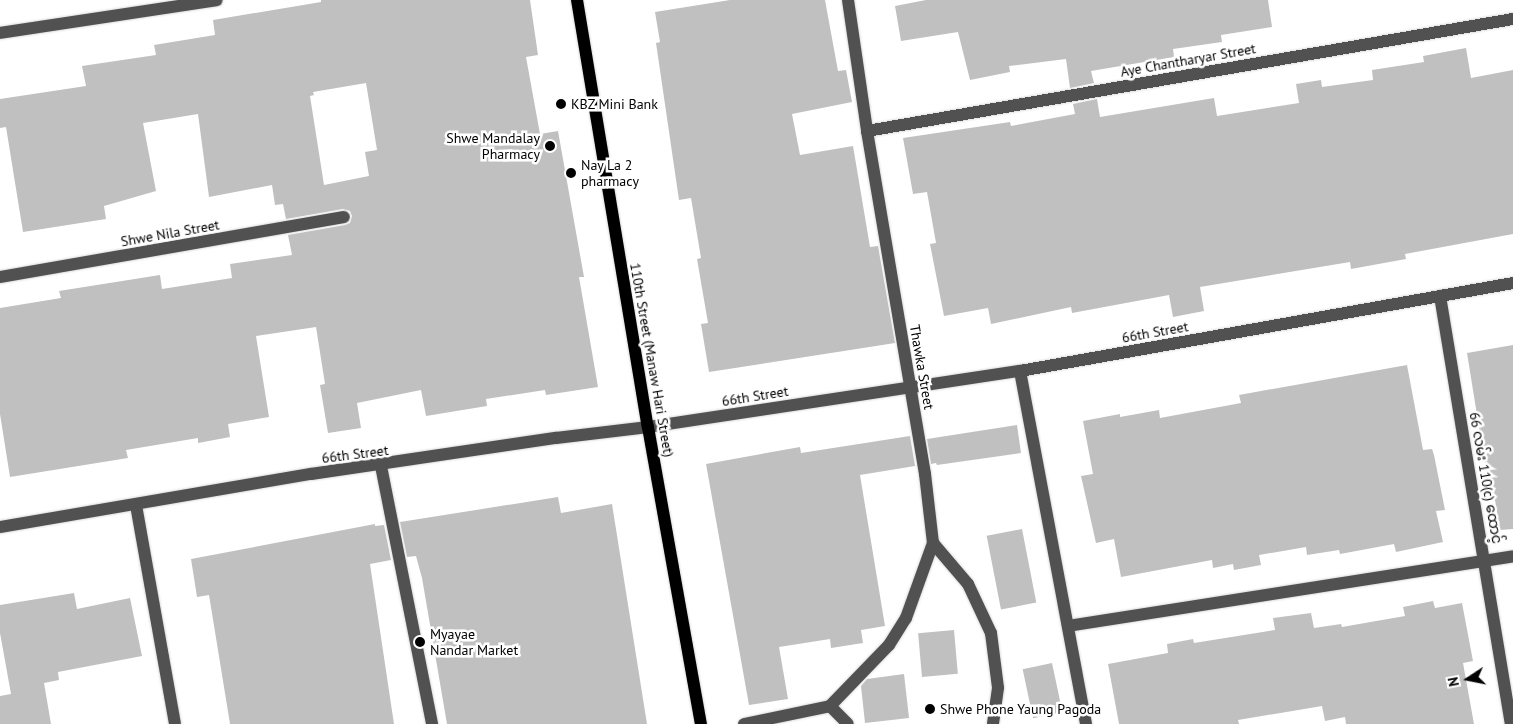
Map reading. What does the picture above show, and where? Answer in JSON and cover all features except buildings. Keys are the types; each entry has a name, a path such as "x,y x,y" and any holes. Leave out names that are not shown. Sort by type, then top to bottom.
{"main road":[{"name":"110th Street (Manaw Hari Street)","path":"577,0 648,427 701,724"}],"street":[{"path":"0,33 217,0"},
{"name":"Thawka Street","path":"848,0 933,543"},
{"name":"Aye Chantharyar Street","path":"867,131 1513,19"},
{"name":"Shwe Nila Street","path":"0,277 344,217"},
{"name":"66th Street","path":"0,527 311,474 381,466 556,438 648,427 1020,371 1513,283"},
{"name":"66 လမ်း 110(c) ထောင့်","path":"1440,296 1511,724"},
{"path":"1020,371 1086,724"},
{"path":"381,466 432,724"},
{"path":"136,505 175,724"},
{"path":"744,724 830,706 889,645 906,618 933,543 968,584 991,633 998,688 994,724"},
{"path":"1068,626 1513,556"},
{"path":"830,706 848,724"}],"place":[{"name":"KBZ Mini Bank","path":"561,104"},
{"name":"Shwe Mandalay Pharmacy","path":"550,146"},
{"name":"Nay La 2 pharmacy","path":"571,173"},
{"name":"Myayae Nandar Market","path":"420,642"},
{"name":"Shwe Phone Yaung Pagoda","path":"930,709"}]}
